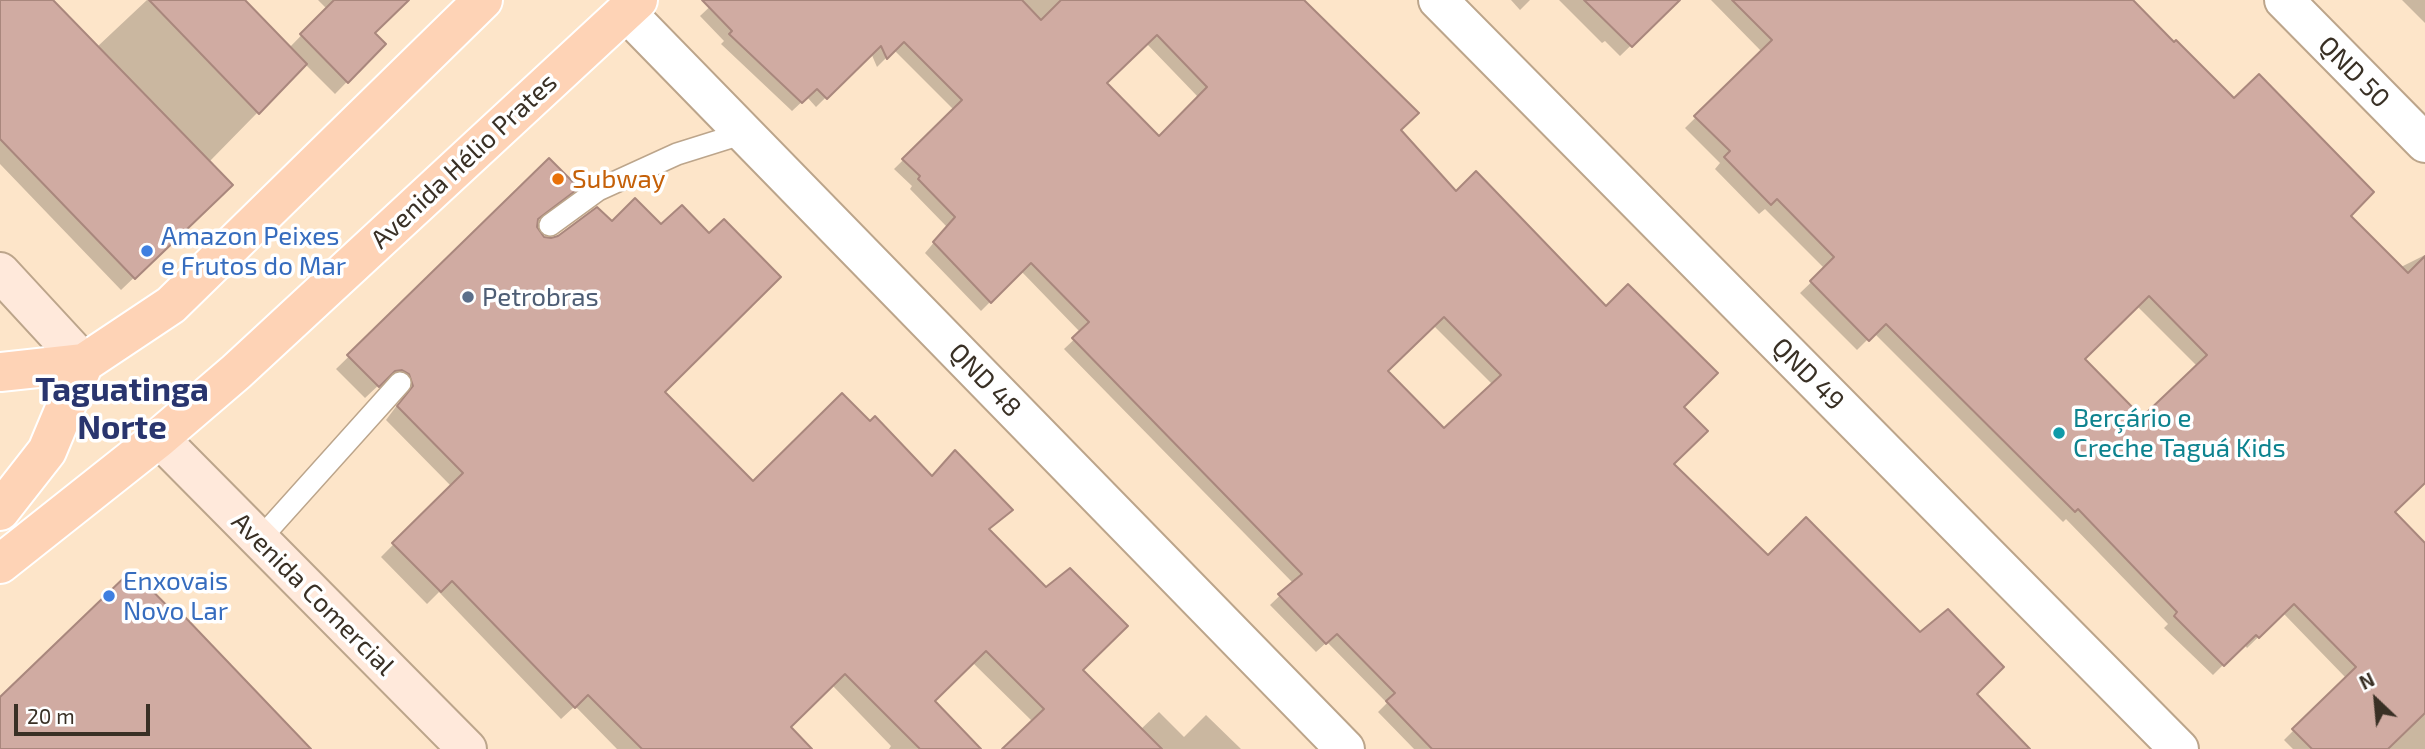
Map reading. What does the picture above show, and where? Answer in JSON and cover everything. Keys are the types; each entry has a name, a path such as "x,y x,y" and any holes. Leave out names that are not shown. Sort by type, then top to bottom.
{"main road":[{"path":"0,372 84,363 171,305 483,0"},
{"name":"Avenida Hélio Prates","path":"0,564 159,438 236,372 632,6"},
{"path":"0,272 84,363"},
{"path":"0,511 47,451 84,363"},
{"name":"Avenida Comercial","path":"159,438 467,749"}],"street":[{"name":"QND 49","path":"1438,0 2179,749"},
{"name":"QND 50","path":"2284,0 2425,144"},
{"name":"QND 48","path":"632,6 744,133 1345,749"}],"lane":[{"path":"550,225 598,190 677,154 744,133"},
{"path":"259,540 400,383"}],"building":[{"path":"0,0 53,0 233,185 135,279 0,139"},
{"path":"149,0 245,0 307,64 259,114"},
{"path":"334,0 409,0 375,33 386,44 348,83 300,34"},
{"path":"702,0 1022,0 1041,20 1061,0 1304,0 1419,113 1401,130 1456,191 1476,171 1606,306 1628,284 1718,373 1684,407 1708,431 1674,464 1768,555 1806,517 1920,632 1948,609 2004,667 1977,694 2030,749 1432,749 1386,701 1395,693 1337,634 1326,644 1278,594 1302,574 1072,338 1089,322 1031,263 991,303 933,242 955,217 902,159 962,100 904,42 887,59 881,46 827,99 817,89 802,103 729,34 732,31","holes":["1157,35 1207,87 1159,136 1107,83","1444,317 1501,375 1444,428 1388,371"]},
{"path":"1584,0 1680,0 1632,47"},
{"path":"1732,0 2133,0 2234,98 2259,74 2374,192 2351,216 2408,273 2425,256 2425,483 2395,512 2425,543 2425,713 2388,749 2312,749 2292,729 2356,667 2294,604 2259,638 2256,635 2224,666 2174,616 2177,612 2078,509 2075,512 1886,324 1869,341 1810,281 1834,257 1777,199 1771,205 1724,157 1730,151 1694,116 1772,40","holes":["2149,296 2207,355 2142,417 2085,359"]},
{"path":"549,158 579,188 538,219 537,227 544,237 558,236 597,207 612,221 635,198 661,224 682,205 709,233 724,219 781,277 665,392 753,481 842,393 870,421 875,416 932,476 955,450 1013,510 989,529 1046,587 1070,568 1128,626 1083,670 1162,749 1002,749 1044,709 986,651 935,701 981,749 920,749 845,674 791,727 812,749 642,749 588,695 575,708 452,581 441,592 392,543 463,473 397,406 413,386 409,374 402,370 395,371 379,387 347,355"},
{"path":"132,570 180,619 184,616 311,749 0,749 0,697"}],"place":[{"name":"Subway","path":"558,179"},
{"name":"Amazon Peixes e Frutos do Mar","path":"147,251"},
{"name":"Petrobras","path":"468,297"},
{"name":"Berçário e Creche Taguá Kids","path":"2059,433"},
{"name":"Enxovais Novo Lar","path":"109,596"}],"district":[{"name":"Taguatinga Norte","path":"122,409"}]}
